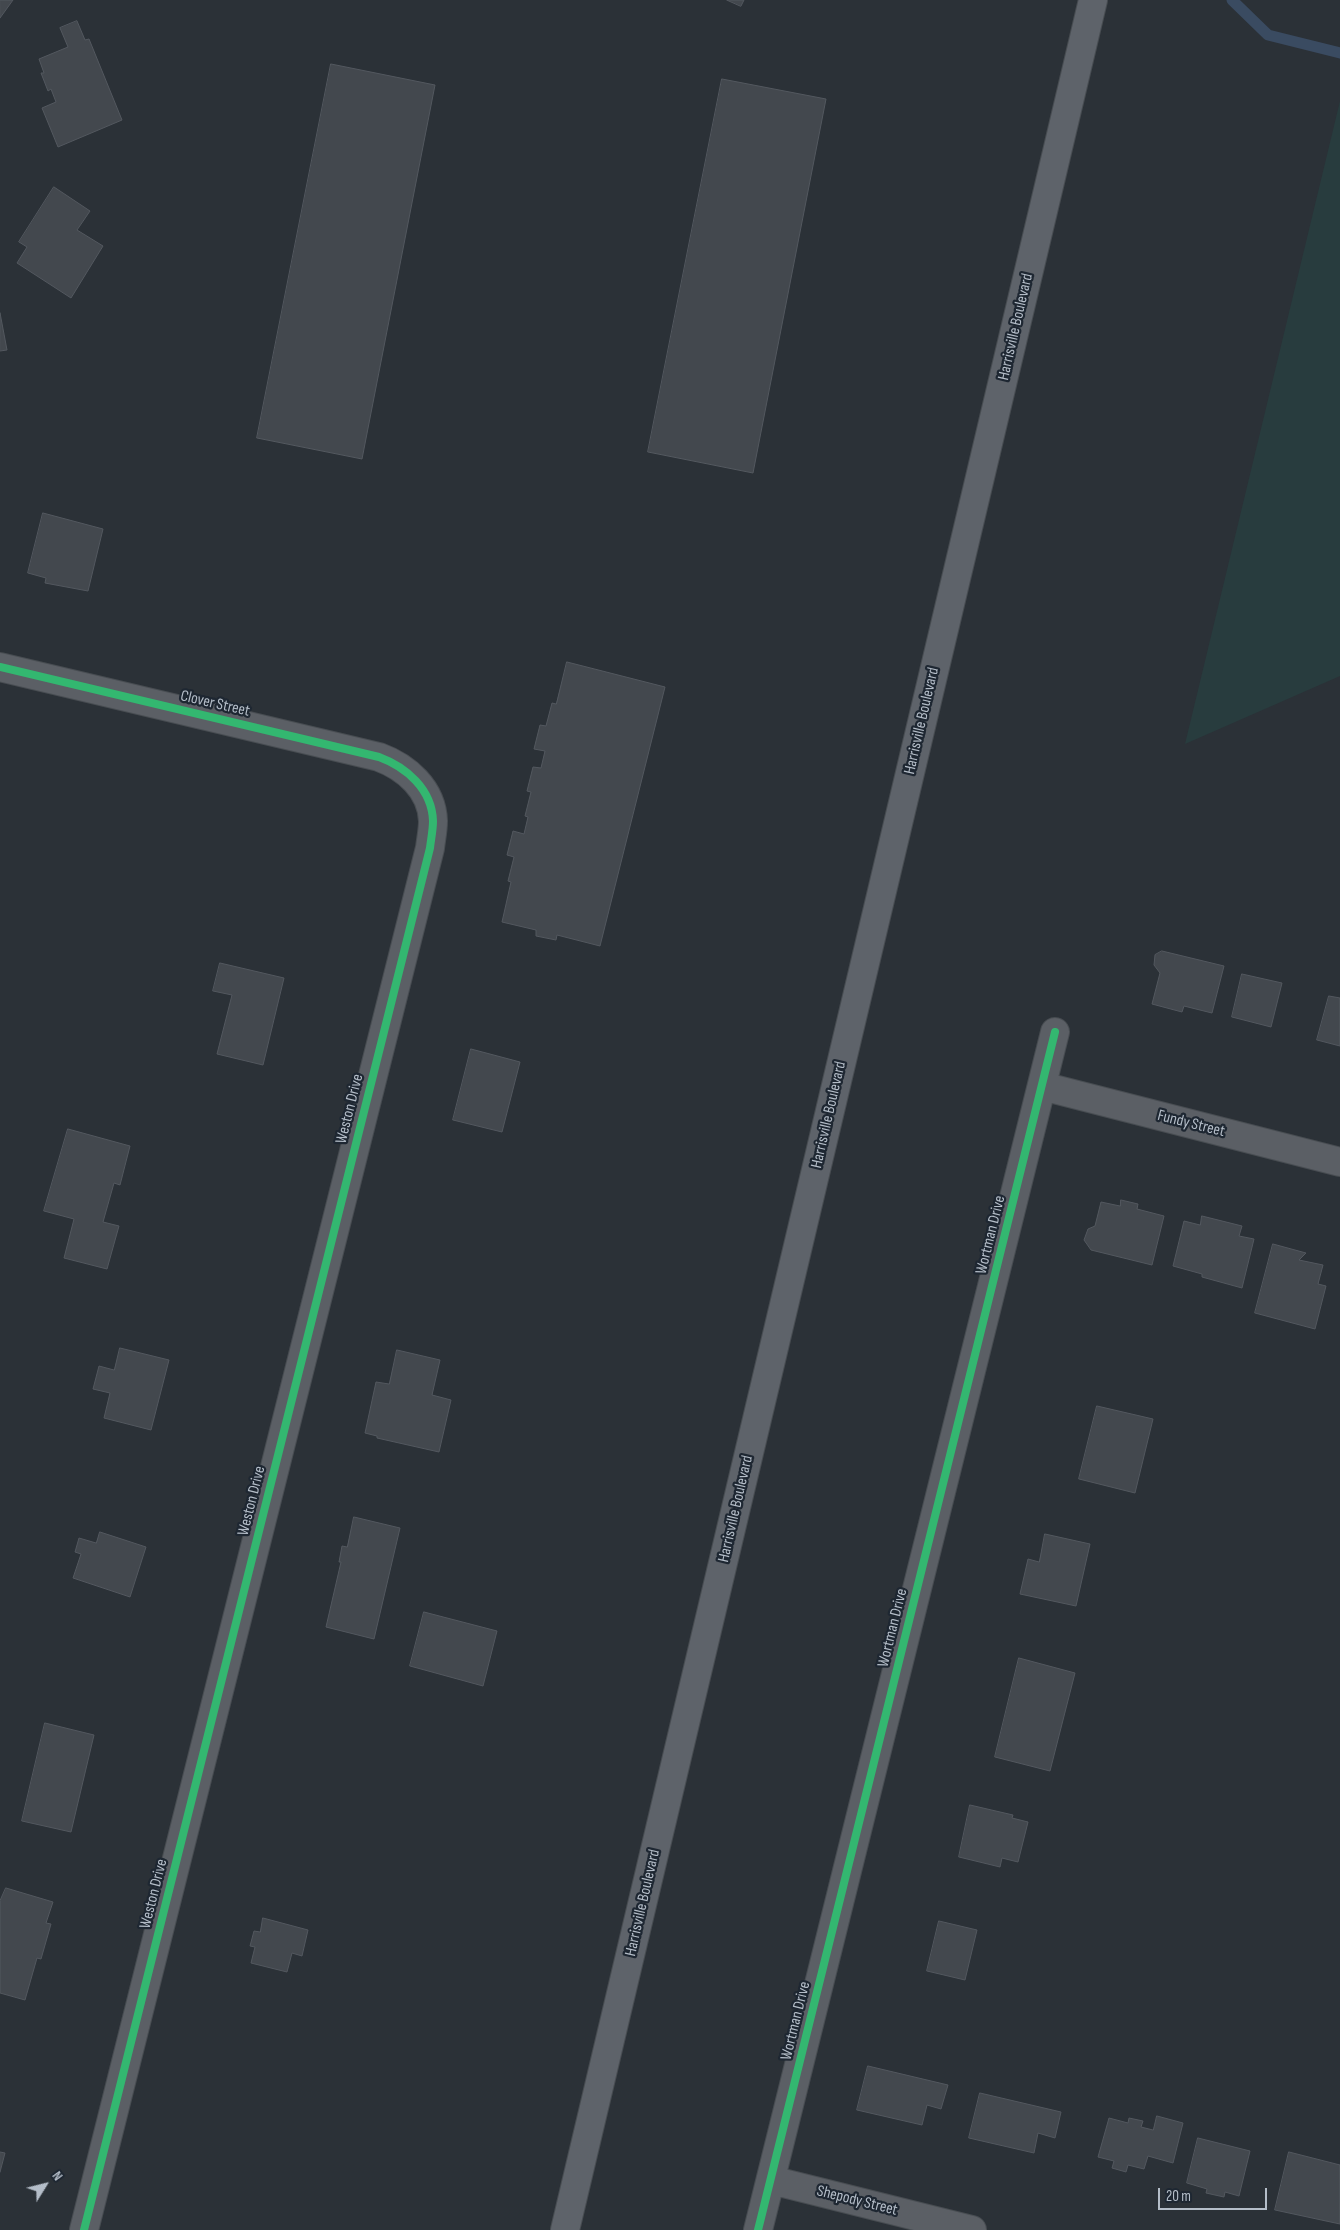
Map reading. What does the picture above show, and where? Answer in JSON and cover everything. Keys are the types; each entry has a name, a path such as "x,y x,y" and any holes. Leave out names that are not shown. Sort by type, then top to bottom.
{"main road":[{"name":"Harrisville Boulevard","path":"565,2230 1093,0"}],"street":[{"name":"Clover Street","path":"0,667 379,757 394,762 407,770 417,781"},
{"name":"Weston Drive","path":"84,2230 430,848 433,820 427,798 417,781"},
{"name":"Wortman Drive","path":"758,2230 1055,1032"},
{"name":"Fundy Street","path":"1042,1086 1340,1162"},
{"name":"Shepody Street","path":"771,2180 972,2230"}],"green space":[{"path":"1340,101 1340,676 1185,744"}],"building":[{"path":"0,0 13,0 0,18"},
{"path":"727,0 744,0 741,6"},
{"path":"77,21 85,40 89,39 122,120 58,147 42,108 56,102 51,89 48,91 41,73 44,73 39,59 68,47 60,28"},
{"path":"331,64 435,85 362,459 257,438"},
{"path":"722,79 826,99 753,473 648,452"},
{"path":"54,187 90,211 77,230 103,246 71,298 17,263 27,247 19,242"},
{"path":"0,313 7,350 0,351"},
{"path":"43,513 103,529 88,591 45,583 46,578 28,573"},
{"path":"567,662 665,687 600,946 557,935 556,940 536,936 536,930 502,922 511,882 508,881 514,857 507,855 513,831 524,834 528,817 525,816 531,792 527,791 533,767 541,768 545,751 534,749 540,725 546,726 552,703 556,704"},
{"path":"1162,951 1224,966 1212,1013 1184,1006 1182,1012 1152,1004 1160,973 1154,965 1155,955"},
{"path":"220,963 284,978 263,1065 217,1054 232,995 213,991"},
{"path":"1242,974 1282,983 1271,1027 1232,1017"},
{"path":"1329,996 1340,998 1340,1046 1317,1040"},
{"path":"471,1049 520,1062 502,1132 453,1120"},
{"path":"68,1129 130,1146 120,1185 114,1183 103,1222 119,1226 107,1269 64,1258 74,1219 44,1211"},
{"path":"1121,1200 1138,1204 1137,1209 1164,1216 1152,1265 1091,1250 1084,1240 1088,1229 1095,1226 1101,1202 1120,1206"},
{"path":"1202,1216 1242,1226 1239,1236 1254,1239 1242,1288 1202,1277 1202,1274 1173,1266 1184,1221 1200,1225"},
{"path":"1273,1244 1306,1253 1299,1260 1323,1265 1318,1284 1326,1286 1315,1329 1255,1313"},
{"path":"120,1348 169,1360 151,1430 104,1418 110,1393 93,1389 99,1366 114,1370"},
{"path":"397,1350 440,1360 432,1395 451,1400 439,1452 377,1438 377,1436 365,1433 376,1382 389,1384"},
{"path":"1097,1406 1153,1419 1135,1493 1079,1479"},
{"path":"354,1517 400,1528 374,1639 326,1627 341,1562 339,1562 342,1546 347,1547"},
{"path":"100,1532 146,1547 130,1597 73,1578 81,1554 75,1552 79,1538 96,1543"},
{"path":"1045,1534 1090,1544 1076,1606 1020,1594 1028,1559 1039,1562"},
{"path":"424,1612 497,1631 483,1686 410,1666"},
{"path":"1019,1658 1075,1673 1050,1771 995,1757"},
{"path":"45,1723 94,1735 71,1832 22,1821"},
{"path":"970,1805 1013,1815 1012,1818 1028,1822 1018,1862 1002,1858 1000,1867 959,1857"},
{"path":"6,1888 53,1902 46,1923 51,1924 41,1959 37,1958 25,2000 0,1993 0,1901"},
{"path":"263,1918 308,1930 302,1956 292,1953 287,1972 251,1963 255,1947 250,1946 254,1931 260,1932"},
{"path":"939,1921 977,1930 965,1980 927,1971"},
{"path":"868,2066 948,2085 941,2109 927,2105 922,2125 857,2110"},
{"path":"980,2093 1061,2112 1055,2138 1038,2133 1034,2153 969,2138"},
{"path":"1157,2116 1183,2123 1173,2163 1148,2156 1144,2169 1128,2165 1126,2172 1112,2168 1114,2161 1098,2157 1109,2118 1128,2123 1129,2118 1143,2121 1141,2127 1153,2130"},
{"path":"1198,2138 1250,2151 1239,2196 1225,2192 1224,2197 1206,2193 1207,2189 1187,2183"},
{"path":"0,2152 5,2153 0,2172"},
{"path":"1289,2152 1340,2165 1340,2224 1275,2210"}],"waterway":[{"path":"1232,0 1268,35 1340,53"}],"cycle path":[{"path":"0,667 379,757 408,773 423,789 432,809 433,821 430,848 84,2230"},
{"path":"758,2230 1055,1032"}]}
